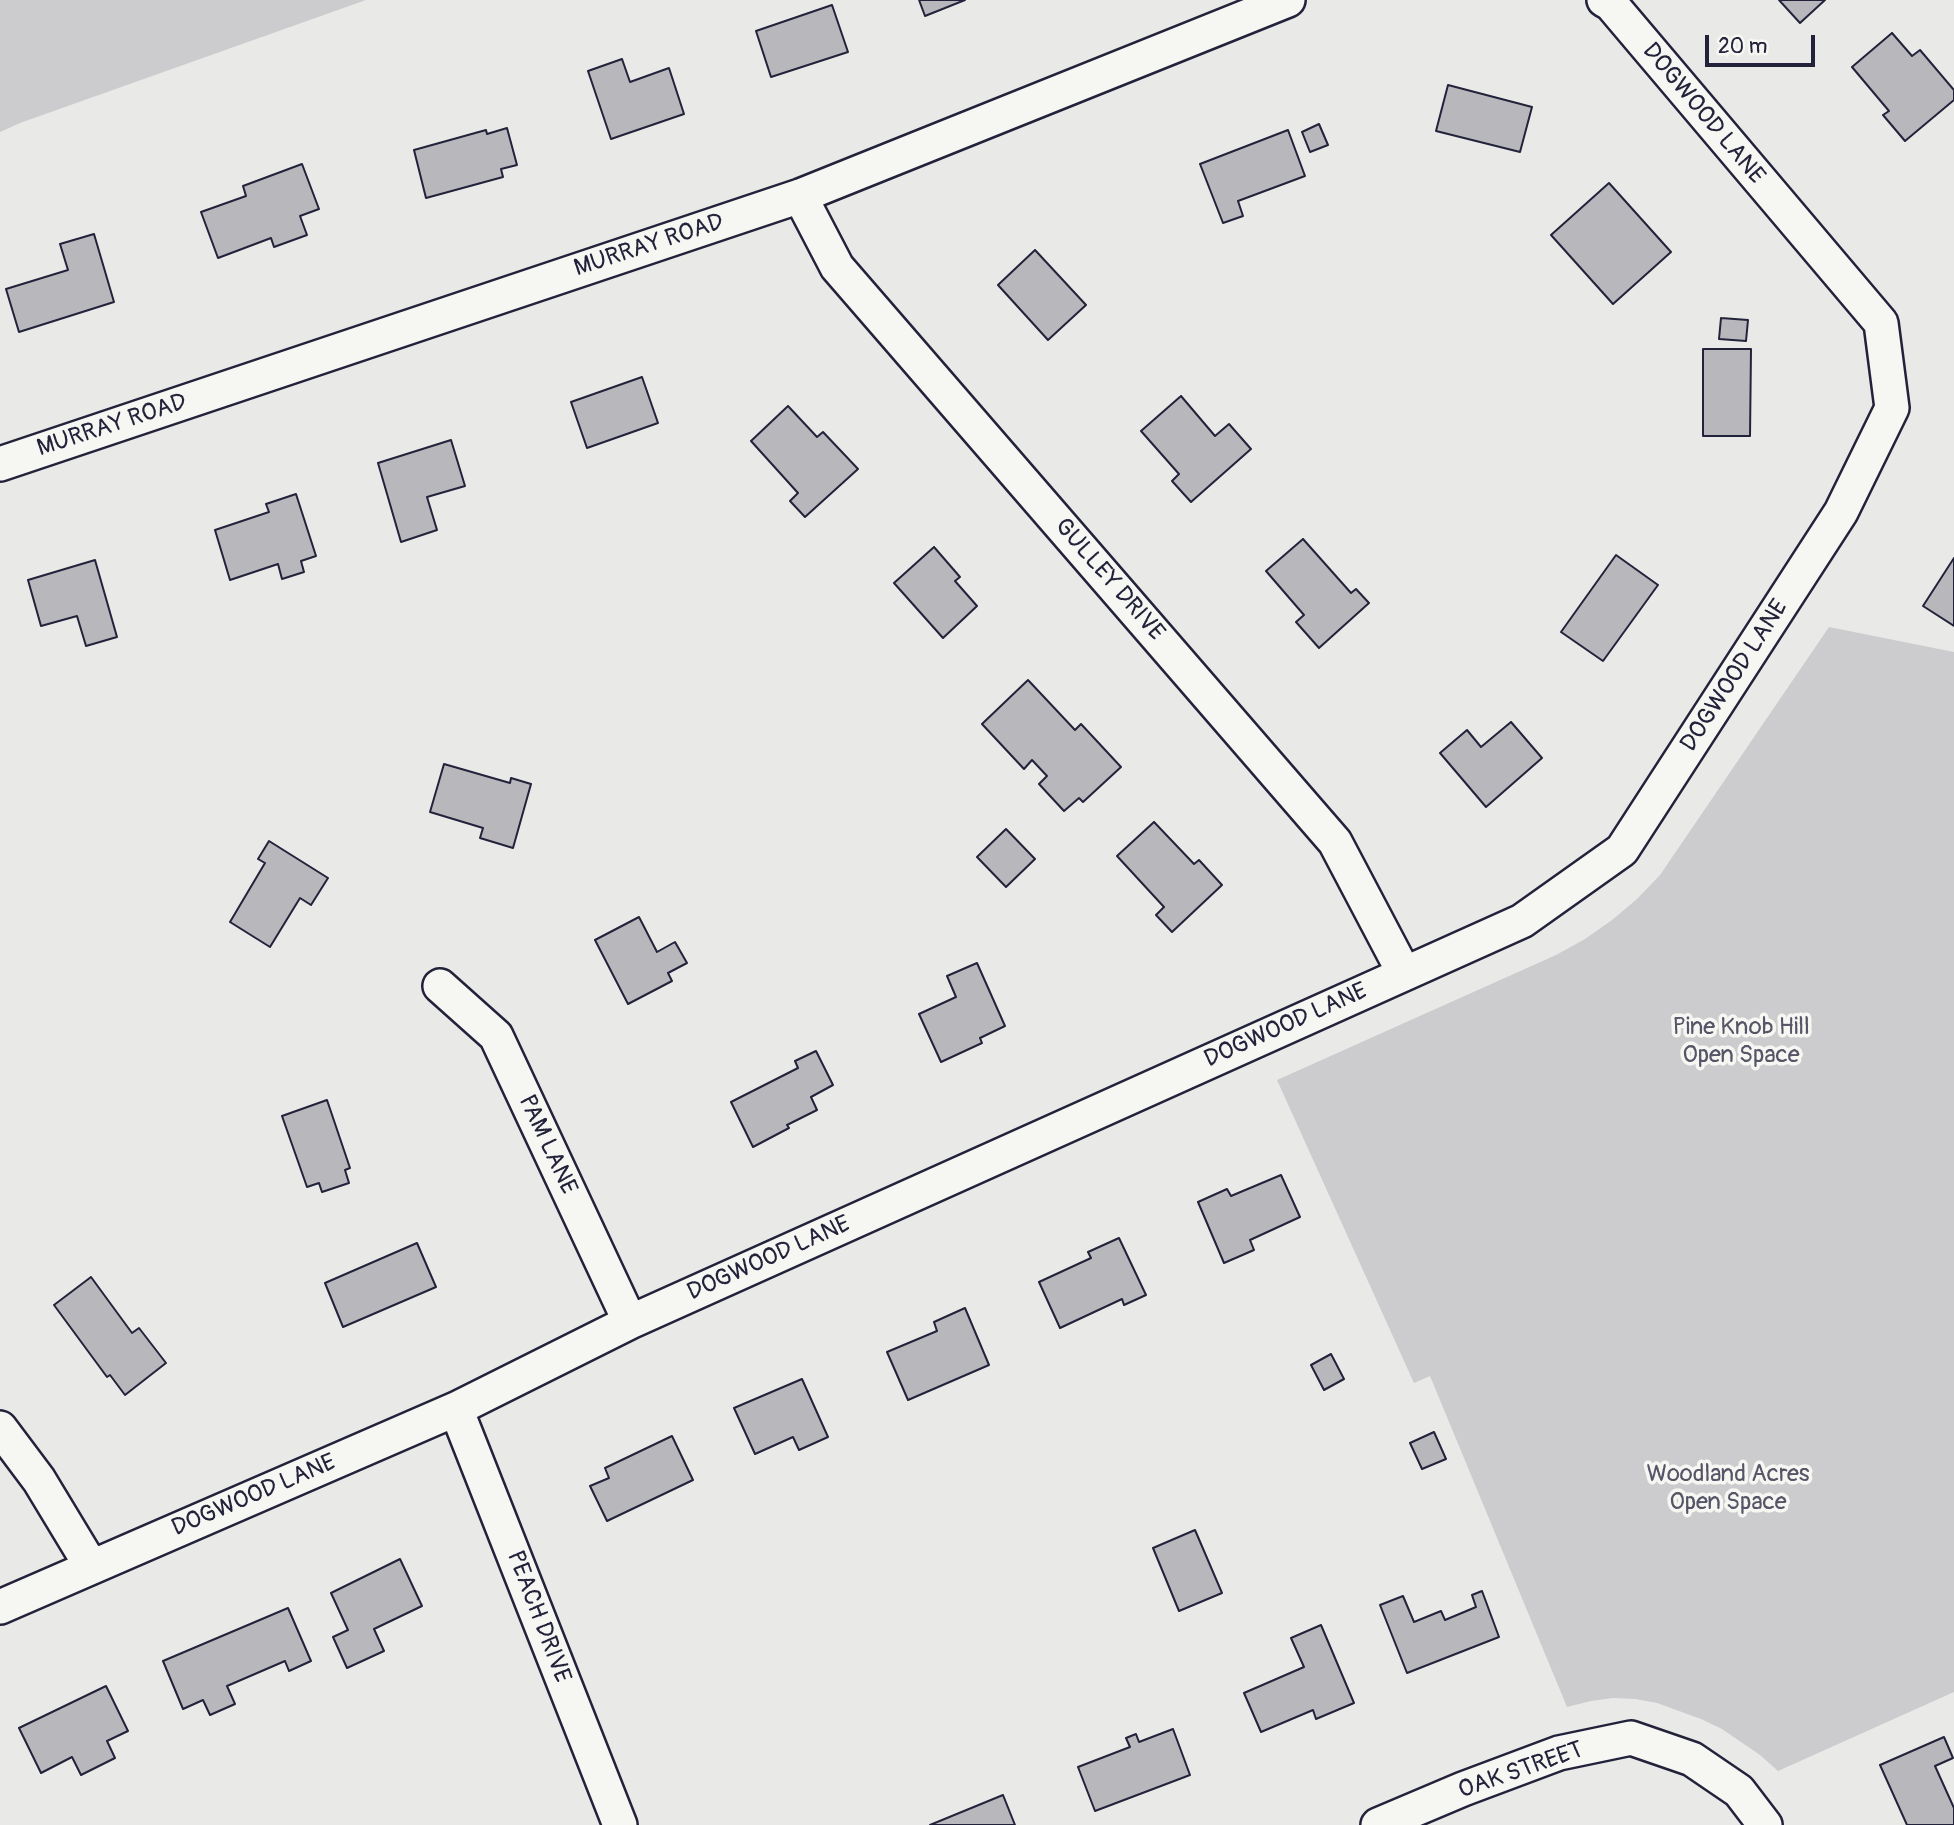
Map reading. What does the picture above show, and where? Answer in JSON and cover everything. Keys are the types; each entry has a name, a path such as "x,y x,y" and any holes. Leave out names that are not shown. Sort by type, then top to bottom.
{"street":[{"name":"MURRAY ROAD","path":"0,464 800,196 1288,0"},
{"name":"DOGWOOD LANE","path":"0,1607 456,1409 630,1322 1522,921 1622,850 1842,512 1892,408 1881,323 1611,4 1604,0"},
{"name":"GULLEY DRIVE","path":"800,196 837,267 1335,842 1405,973"},
{"name":"PAM LANE","path":"440,986 495,1036 630,1322"},
{"name":"PEACH DRIVE","path":"456,1409 620,1825"},
{"path":"0,1428 39,1480 91,1566"},
{"name":"OAK STREET","path":"1378,1825 1559,1753 1631,1738 1692,1759 1739,1791 1765,1825"}],"green space":[{"path":"0,0 366,0 0,132"},
{"path":"1829,627 1954,652 1954,1692 1778,1771 1722,1729 1657,1703 1613,1698 1567,1707 1430,1376 1414,1383 1277,1080 1556,955 1612,920 1660,875"}],"building":[{"path":"919,0 965,0 925,16"},
{"path":"1779,0 1825,0 1800,23"},
{"path":"832,5 848,52 771,77 756,31"},
{"path":"1892,33 1912,56 1920,50 1954,90 1954,100 1905,141 1883,115 1889,111 1852,67"},
{"path":"622,59 630,82 669,68 684,114 611,139 588,71"},
{"path":"1448,85 1532,107 1520,152 1436,131"},
{"path":"1319,124 1328,145 1310,152 1302,132"},
{"path":"507,128 517,165 501,169 503,177 426,198 414,150 486,130 487,134"},
{"path":"1288,130 1305,176 1238,201 1243,216 1223,223 1200,164"},
{"path":"302,164 319,209 300,216 307,235 274,247 271,238 218,258 201,212 246,196 243,186"},
{"path":"1609,183 1671,252 1613,304 1551,235"},
{"path":"94,234 114,302 19,332 6,289 68,270 60,244"},
{"path":"1035,250 1086,305 1048,340 998,285"},
{"path":"1721,318 1748,320 1746,341 1719,339"},
{"path":"1703,349 1751,349 1750,436 1703,436"},
{"path":"642,377 658,423 587,448 571,402"},
{"path":"1181,396 1215,436 1229,424 1251,449 1191,502 1172,481 1179,474 1141,431"},
{"path":"788,406 817,437 823,432 858,469 805,517 790,501 798,493 751,441"},
{"path":"451,440 465,486 427,497 437,530 401,542 378,463"},
{"path":"296,494 316,556 301,561 304,572 282,579 278,564 230,580 215,530 269,512 266,504"},
{"path":"1303,539 1351,593 1356,589 1369,603 1319,648 1296,622 1304,615 1266,571"},
{"path":"934,547 960,577 955,581 977,606 943,638 894,583"},
{"path":"1616,555 1658,585 1603,661 1561,632"},
{"path":"1954,558 1954,626 1923,606"},
{"path":"95,560 117,637 86,646 77,616 41,626 28,580"},
{"path":"1028,680 1075,730 1081,724 1121,767 1083,802 1079,798 1064,811 1039,784 1047,776 1032,760 1024,769 982,724"},
{"path":"1511,722 1542,758 1486,807 1440,753 1467,730 1481,747"},
{"path":"444,764 510,783 511,778 531,784 513,848 480,838 483,828 430,812"},
{"path":"1154,822 1194,864 1199,860 1222,885 1172,932 1156,915 1164,907 1117,856"},
{"path":"1006,829 1035,859 1006,887 977,857"},
{"path":"269,841 328,878 311,905 300,898 270,947 230,922 265,863 258,859"},
{"path":"639,917 657,952 675,942 687,963 668,973 672,981 628,1004 595,940"},
{"path":"977,963 1005,1026 980,1038 982,1043 941,1062 919,1014 956,997 947,976"},
{"path":"816,1051 833,1085 811,1097 817,1110 753,1147 731,1102 798,1068 795,1061"},
{"path":"327,1100 350,1168 345,1170 349,1183 322,1192 319,1183 307,1187 282,1116"},
{"path":"1281,1175 1300,1217 1250,1240 1254,1250 1224,1263 1198,1202 1227,1189 1231,1196"},
{"path":"1119,1238 1146,1295 1124,1305 1122,1299 1060,1328 1039,1282 1091,1258 1088,1252"},
{"path":"417,1243 436,1287 343,1327 325,1283"},
{"path":"91,1277 132,1333 139,1328 166,1363 125,1395 110,1375 107,1377 54,1305"},
{"path":"965,1308 989,1365 908,1400 887,1352 937,1331 934,1322"},
{"path":"1331,1354 1344,1379 1324,1390 1311,1365"},
{"path":"802,1379 828,1437 799,1450 793,1437 755,1454 734,1408"},
{"path":"1434,1432 1446,1459 1422,1469 1410,1443"},
{"path":"672,1436 693,1480 607,1521 590,1486 609,1478 605,1468"},
{"path":"1195,1530 1222,1593 1179,1611 1153,1548"},
{"path":"400,1559 422,1606 374,1629 384,1651 347,1668 333,1637 348,1630 331,1593"},
{"path":"1482,1591 1499,1637 1407,1673 1380,1605 1403,1596 1414,1622 1441,1611 1445,1620 1476,1607 1472,1595"},
{"path":"288,1608 311,1661 289,1671 285,1661 227,1686 235,1704 210,1715 203,1700 183,1709 163,1661"},
{"path":"1321,1625 1354,1703 1316,1719 1313,1710 1261,1732 1244,1693 1304,1667 1291,1638"},
{"path":"106,1686 128,1731 107,1741 115,1758 81,1775 72,1757 41,1773 19,1728"},
{"path":"1173,1729 1190,1775 1095,1811 1078,1767 1130,1747 1126,1738 1136,1734 1139,1742"},
{"path":"1944,1737 1953,1758 1935,1766 1954,1808 1954,1825 1907,1825 1880,1765"},
{"path":"1003,1795 1015,1825 930,1825"}],"park label":[{"name":"Pine Knob Hill Open Space","path":"1741,1042"},
{"name":"Woodland Acres Open Space","path":"1728,1489"}]}
